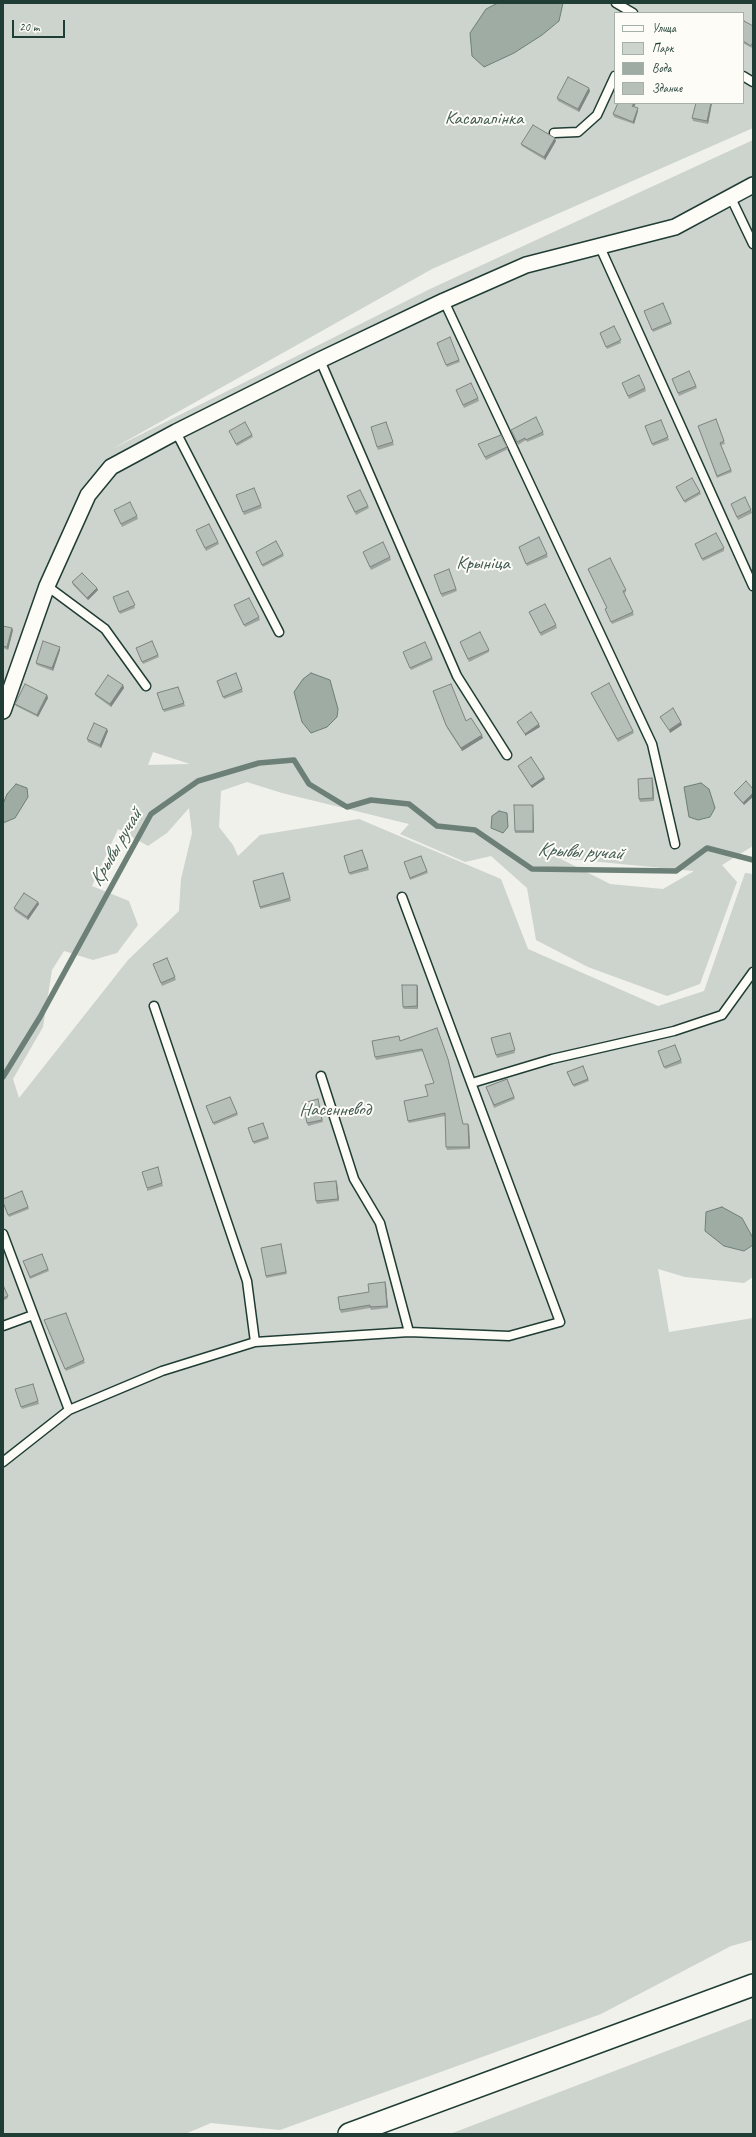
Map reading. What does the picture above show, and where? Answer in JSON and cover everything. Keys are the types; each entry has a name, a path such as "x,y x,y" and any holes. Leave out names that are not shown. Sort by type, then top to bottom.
{"main road":[{"path":"349,2134 753,1985"}],"street":[{"path":"4,708 47,586 88,495 111,467 176,432 320,360 444,301 526,265 675,227 753,185"}],"lane":[{"path":"616,3 631,12"},
{"path":"744,77 753,82"},
{"path":"554,133 578,132 597,115 614,78"},
{"path":"731,198 753,244"},
{"path":"600,247 753,586"},
{"path":"444,301 652,744 675,844"},
{"path":"320,360 457,676 507,755"},
{"path":"176,432 279,632"},
{"path":"47,586 105,629 146,686"},
{"path":"3,1462 69,1410 162,1371 255,1342 409,1332 509,1336 560,1322 402,896"},
{"path":"472,1083 552,1059 674,1031 722,1015 753,972"},
{"path":"154,1006 247,1281 255,1342"},
{"path":"321,1076 354,1179 380,1223 409,1332"},
{"path":"3,1234 69,1410"},
{"path":"3,1326 33,1315"}],"green space":[{"path":"3,3 753,3 753,128 432,269 112,449 430,289 753,140 753,846 722,865 737,882 700,984 667,996 588,967 536,940 527,888 491,856 465,862 400,834 409,824 282,793 247,782 221,791 219,827 233,845 238,856 260,835 359,819 501,879 528,949 658,1006 704,991 745,873 753,874 753,1238 742,1218 706,1212 705,1230 724,1246 744,1251 753,1245 753,1277 744,1283 685,1277 658,1269 669,1332 753,1318 753,1940 731,1946 601,2014 280,2130 211,2123 185,2134 3,2134","holes":["153,752 190,764 148,765","189,808 192,833 181,879 179,911 128,960 19,1098 13,1079 43,1027 52,970 64,951 93,960 117,953 138,925 129,901 92,886 118,829 148,846 167,833","559,858 694,871 663,889 610,884"]},
{"path":"753,2018 753,2134 450,2134 698,2039"}],"water":[{"path":"498,3 563,3 559,21 542,35 514,53 484,67 472,56 470,33 486,9"},
{"path":"311,673 330,680 338,709 337,717 327,727 311,733 302,722 294,692 303,679"},
{"path":"701,783 709,789 715,808 710,817 698,820 689,817 684,787"},
{"path":"16,784 27,788 28,797 15,818 3,823 3,804 7,794"},
{"path":"499,811 507,813 508,827 503,833 491,828 492,816"},
{"path":"722,1207 742,1218 753,1238 753,1245 744,1251 724,1246 705,1231 706,1212"}],"building":[{"path":"744,21 753,26 753,42 751,46 744,42"},
{"path":"568,77 589,88 578,109 557,98"},
{"path":"618,104 633,104 632,106 638,108 633,122 613,114"},
{"path":"696,104 711,104 707,121 692,118"},
{"path":"533,125 555,138 544,157 521,144"},
{"path":"663,303 671,322 652,330 644,311"},
{"path":"614,326 621,340 606,347 600,333"},
{"path":"450,337 459,360 446,365 437,343"},
{"path":"689,371 696,386 678,393 672,379"},
{"path":"639,375 645,388 628,396 622,383"},
{"path":"471,383 478,398 463,405 456,390"},
{"path":"536,417 543,432 526,440 525,438 517,442 511,430"},
{"path":"716,419 724,441 720,443 731,470 717,476 698,426"},
{"path":"661,420 668,437 652,444 645,426"},
{"path":"245,422 252,435 236,444 229,431"},
{"path":"386,422 393,442 377,447 371,427"},
{"path":"501,435 507,447 485,457 478,444"},
{"path":"692,478 700,492 684,501 676,487"},
{"path":"254,488 261,505 243,512 236,495"},
{"path":"360,490 368,506 355,512 347,496"},
{"path":"745,497 751,510 737,517 731,504"},
{"path":"130,502 137,516 121,524 114,510"},
{"path":"209,524 218,542 205,548 196,530"},
{"path":"716,533 724,548 702,559 695,544"},
{"path":"539,537 547,554 526,564 519,547"},
{"path":"276,541 283,554 262,565 256,552"},
{"path":"383,542 390,557 370,567 363,552"},
{"path":"610,558 626,590 623,591 633,612 611,622 605,609 607,608 588,569"},
{"path":"449,569 456,589 441,594 434,575"},
{"path":"82,573 97,588 87,598 72,582"},
{"path":"128,591 135,605 119,612 113,597"},
{"path":"249,598 259,617 244,625 234,605"},
{"path":"545,604 556,625 540,633 529,612"},
{"path":"3,626 12,628 7,647 3,646"},
{"path":"480,632 489,650 468,659 460,642"},
{"path":"43,641 60,647 52,668 36,663"},
{"path":"152,641 158,655 142,662 136,648"},
{"path":"425,642 432,658 410,668 403,652"},
{"path":"236,673 242,689 223,697 217,681"},
{"path":"108,675 123,685 110,704 95,694"},
{"path":"609,683 633,731 617,739 591,693"},
{"path":"25,684 47,695 37,715 15,704"},
{"path":"451,684 466,721 471,718 482,735 461,748 446,725 433,691"},
{"path":"178,687 184,703 163,710 157,693"},
{"path":"673,708 681,722 669,730 660,717"},
{"path":"531,712 539,724 525,734 517,722"},
{"path":"94,723 107,729 100,745 87,739"},
{"path":"531,757 544,777 531,786 518,766"},
{"path":"652,778 653,798 639,799 638,779"},
{"path":"746,781 753,789 753,793 743,803 734,793"},
{"path":"514,805 533,805 533,831 515,831"},
{"path":"362,850 368,867 349,873 344,856"},
{"path":"421,856 427,871 410,878 404,862"},
{"path":"283,873 290,898 260,907 253,881"},
{"path":"24,893 38,902 27,917 14,908"},
{"path":"167,958 175,977 161,983 153,964"},
{"path":"402,985 417,985 417,1006 403,1007"},
{"path":"437,1028 448,1059 463,1124 468,1124 469,1147 446,1147 445,1113 408,1121 404,1101 428,1096 425,1085 434,1083 422,1049 375,1057 372,1041 399,1036 400,1041"},
{"path":"510,1033 515,1050 496,1055 491,1038"},
{"path":"675,1045 681,1060 664,1067 658,1051"},
{"path":"583,1066 588,1079 573,1085 567,1072"},
{"path":"507,1079 514,1097 494,1105 486,1087"},
{"path":"230,1097 237,1113 213,1123 206,1106"},
{"path":"318,1099 322,1120 307,1123 303,1103"},
{"path":"263,1123 268,1137 253,1142 248,1128"},
{"path":"158,1167 162,1183 147,1188 142,1172"},
{"path":"336,1181 338,1199 316,1201 314,1183"},
{"path":"22,1191 28,1207 8,1215 3,1199"},
{"path":"281,1244 286,1272 266,1276 261,1248"},
{"path":"42,1254 48,1269 30,1277 23,1261"},
{"path":"385,1282 387,1306 370,1307 370,1305 340,1310 338,1297 369,1292 368,1284"},
{"path":"3,1285 8,1296 3,1298"},
{"path":"66,1313 84,1360 65,1369 44,1320"},
{"path":"33,1384 38,1401 21,1407 15,1389"}],"waterway":[{"name":"Крывы ручай","path":"3,1077 40,1017 151,814 198,781 259,763 294,760 309,784 347,807 371,800 409,804 437,826 475,830 532,869 676,871 707,848 753,860"}],"park label":[{"name":"Касалапінка","path":"484,119"},
{"name":"Крыніца","path":"483,564"},
{"name":"Насенневод","path":"335,1110"}]}
